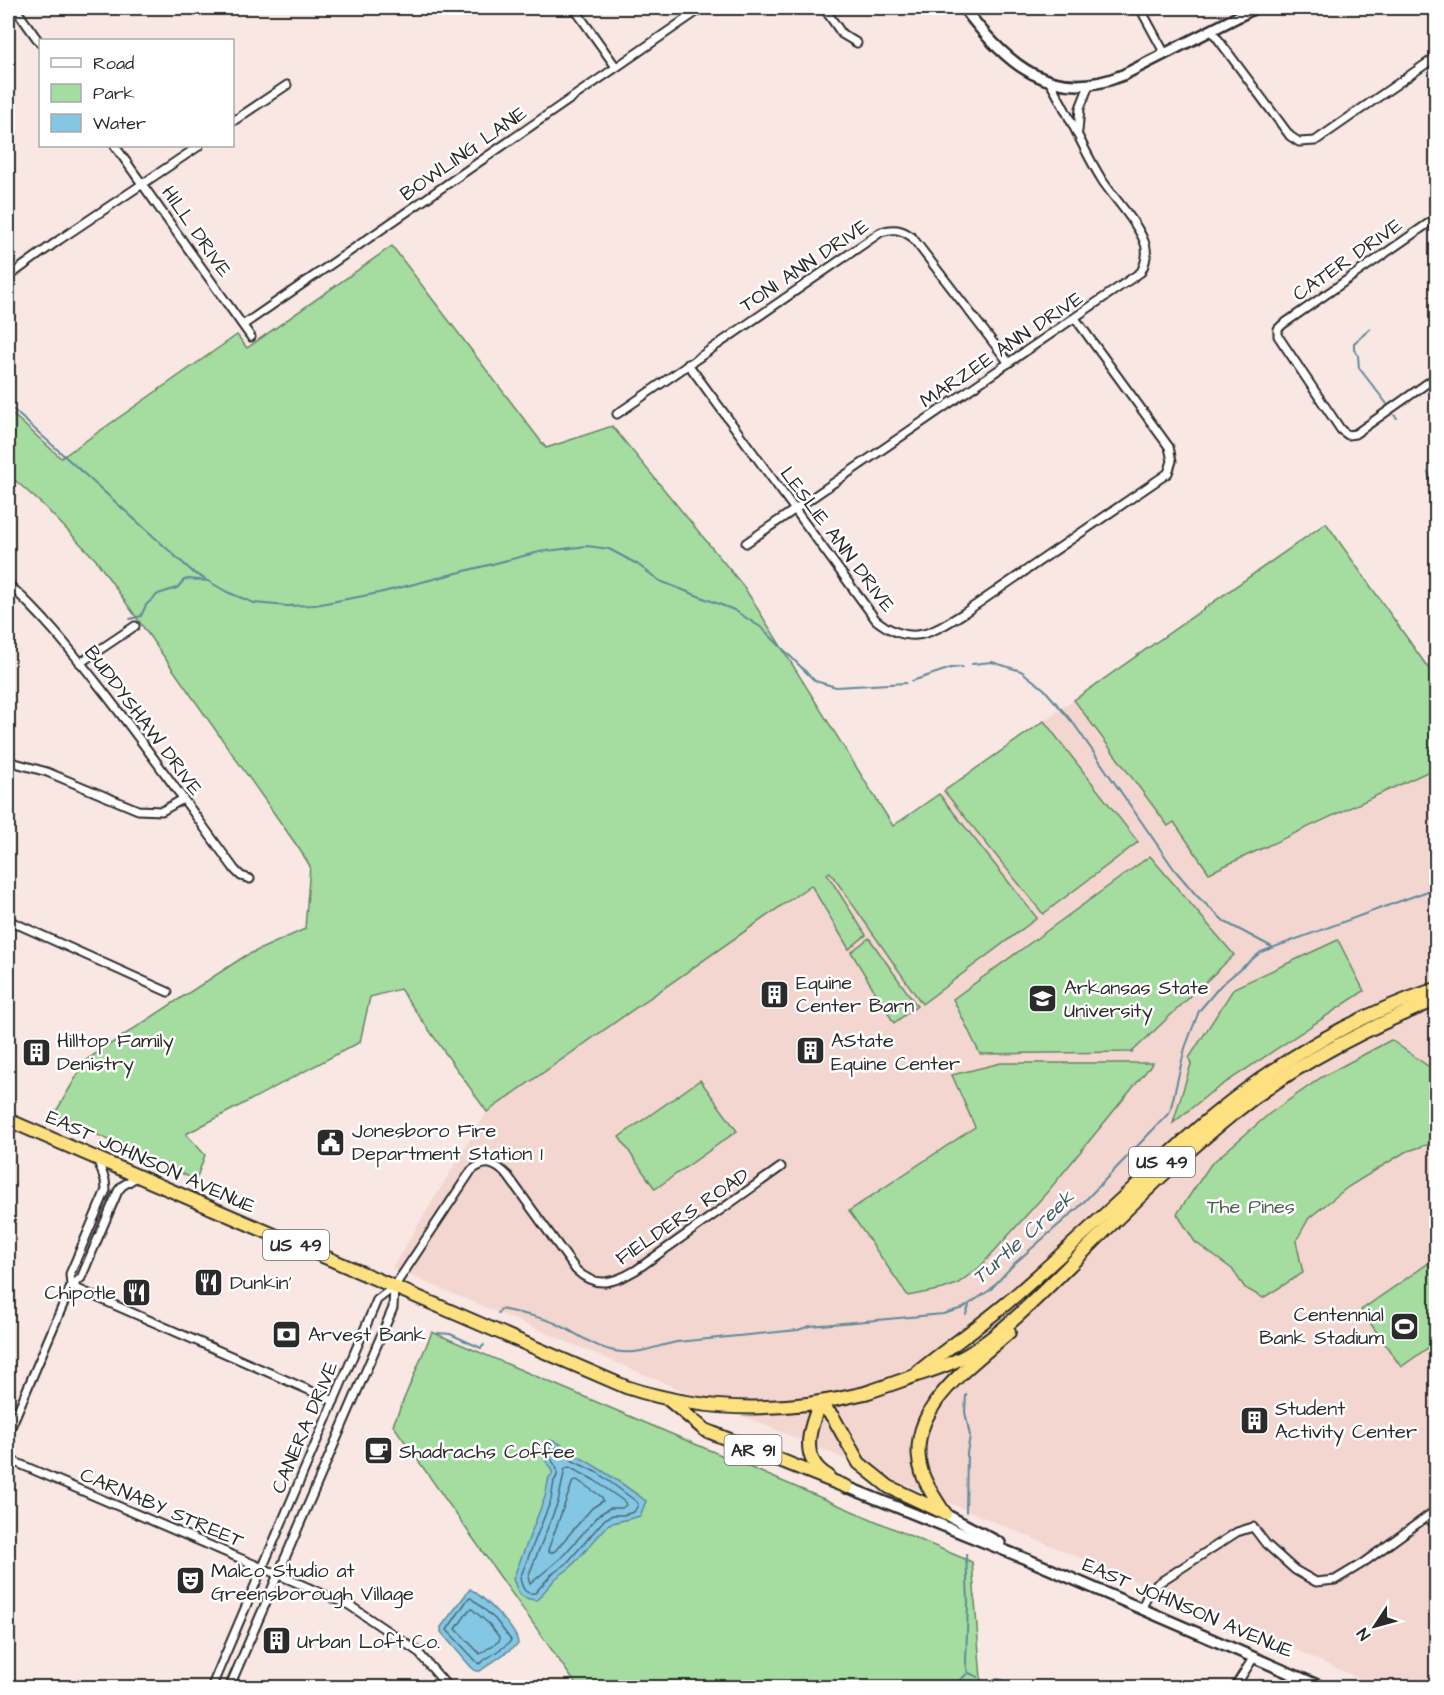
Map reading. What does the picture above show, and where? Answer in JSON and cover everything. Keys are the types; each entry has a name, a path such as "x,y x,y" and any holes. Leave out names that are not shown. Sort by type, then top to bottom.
{"highway":[{"name":"US 49","path":"914,1376 1008,1302 1209,1119 1250,1087 1324,1040 1412,997 1437,988"},
{"name":"US 49","path":"668,1399 703,1406 744,1408 820,1403 866,1393 944,1367 967,1354 1028,1306 1130,1207 1215,1129 1256,1096 1293,1071 1352,1038 1437,1000"},
{"name":"EAST JOHNSON AVENUE","path":"8,1120 626,1387 668,1399"},
{"path":"945,1514 930,1489 919,1461 920,1438 926,1416 937,1399 1012,1329 1028,1306"},
{"name":"AR 91","path":"668,1399 705,1430 847,1487"},
{"path":"820,1403 808,1440 810,1456 822,1472 847,1487"},
{"name":"AR 91","path":"820,1403 833,1417 859,1463 889,1487 945,1514"}],"main road":[{"path":"964,8 992,43 1009,58 1037,76 1066,86 1089,85 1112,79 1212,32 1256,8"},
{"name":"EAST JOHNSON AVENUE","path":"847,1487 1036,1563 1324,1688"},
{"name":"EAST JOHNSON AVENUE","path":"945,1514 1036,1563"}],"street":[{"path":"15,8 39,42"},
{"path":"574,8 616,67"},
{"name":"BOWLING LANE","path":"243,325 702,8"},
{"path":"824,8 842,34 857,43"},
{"path":"1140,8 1165,54"},
{"path":"1212,32 1290,136 1299,142 1315,141 1437,57"},
{"name":"MARZEE ANN DRIVE","path":"746,543 1139,275 1146,262 1145,243 1139,231 1101,179 1065,107 1049,81"},
{"path":"234,121 287,85"},
{"path":"1077,132 1080,108 1089,85"},
{"name":"HILL DRIVE","path":"116,147 251,337"},
{"path":"8,277 198,147"},
{"name":"CATER DRIVE","path":"1437,218 1278,329 1278,338 1341,430 1348,435 1355,434 1437,377"},
{"name":"TONI ANN DRIVE","path":"617,414 881,232 896,229 912,237 1009,363"},
{"name":"LESLIE ANN DRIVE","path":"688,364 876,620 889,631 915,635 926,634 952,620 1167,475 1172,461 1169,447 1075,318"},
{"name":"BUDDYSHAW DRIVE","path":"8,584 36,610 123,717 235,870 241,876 250,879"},
{"path":"80,663 135,626"},
{"path":"8,749 8,760 47,772 138,810 162,811 183,799"},
{"path":"8,920 168,992"},
{"path":"8,1434 70,1286 70,1274 106,1190 102,1168 97,1158"},
{"name":"FIELDERS ROAD","path":"394,1287 453,1197 471,1172 480,1164 489,1163 500,1168 508,1176 576,1270 585,1278 597,1282 623,1278 636,1270 781,1167"},
{"path":"70,1286 81,1278 118,1191 138,1176"},
{"path":"70,1286 334,1401"},
{"name":"CANERA DRIVE","path":"211,1688 377,1300 394,1287"},
{"name":"CANERA DRIVE","path":"229,1688 393,1308 394,1287"},
{"name":"CARNABY STREET","path":"8,1459 349,1605 417,1651 449,1688"},
{"path":"1142,1608 1148,1594 1157,1584 1237,1532 1253,1527 1266,1545 1295,1570 1316,1582 1335,1581 1437,1510"},
{"path":"1428,1516 1437,1528"},
{"path":"1234,1688 1254,1657"}],"shaded area":[{"name":"Arkansas State University","path":"1326,523 1436,679 1436,1687 1378,1687 1272,1639 392,1268 487,1112"}],"green space":[{"path":"392,246 546,448 612,426 744,587 893,826 939,794 1037,918 922,1004 830,872 827,874 866,935 849,949 811,885 487,1112 400,989 370,997 360,1042 186,1134 205,1155 196,1180 54,1115 86,1060 245,956 305,929 310,866 96,560 43,505 8,474 8,410 61,458 237,335 247,348"},
{"path":"1326,523 1436,679 1436,768 1209,873 1174,822 1168,826 1074,700"},
{"path":"1044,721 1138,842 1043,914 944,791"},
{"path":"1150,856 1234,955 1132,1052 980,1054 953,999"},
{"path":"869,938 917,1006 894,1023 851,952"},
{"path":"1338,940 1364,991 1210,1093 1173,1123 1191,1064 1189,1058 1234,988"},
{"name":"The Pines","path":"1391,1040 1428,1066 1436,1067 1436,1142 1405,1152 1348,1187 1309,1218 1296,1241 1303,1273 1263,1298 1245,1288 1232,1269 1195,1242 1177,1214 1211,1164 1269,1114 1322,1077"},
{"path":"1001,1063 1153,1063 1049,1190 980,1267 957,1284 908,1296 849,1211 975,1127 952,1075"},
{"path":"700,1080 737,1131 655,1189 619,1137"},
{"name":"Centennial Bank Stadium","path":"1436,1258 1436,1342 1401,1367 1361,1310"},
{"path":"432,1332 972,1562 981,1679 970,1688 578,1687 393,1425"}],"water":[{"path":"549,1440 561,1444 646,1501 640,1516 609,1524 570,1568 556,1578 537,1600 520,1595 513,1579 545,1497 549,1477 552,1475 540,1451"},
{"path":"470,1589 483,1598 506,1622 518,1644 480,1671 471,1667 441,1632 441,1627"}],"waterway":[{"path":"1370,329 1354,343 1354,350 1358,355 1359,368 1387,404"},
{"path":"8,405 194,573 205,579"},
{"path":"1394,415 1397,418"},
{"path":"1428,472 1436,496"},
{"path":"130,619 141,616 146,605 158,594 177,588 184,580 189,579 208,581 254,603 287,606 315,605 379,593 539,552 587,546 609,549 637,564 660,581 734,610 762,628 815,681 836,687 906,683"},
{"path":"972,664 992,662 1021,671 1044,689 1074,724 1174,869 1197,896 1225,922 1272,947"},
{"path":"912,681 951,668 962,667"},
{"name":"Turtle Creek","path":"498,1313 501,1309 545,1319 598,1346 614,1351 630,1352 644,1351 677,1342 798,1330 810,1326 943,1314 963,1308 990,1290 1015,1263 1078,1208 1170,1112 1185,1048 1199,1011 1221,985 1261,952 1436,888"},
{"path":"966,1314 969,1306"},
{"name":"Turtle Creek","path":"438,1333 450,1334 481,1348 484,1345"},
{"path":"966,1395 965,1412 970,1436 967,1453 966,1512"},
{"path":"951,1688 968,1673 966,1662 968,1603 966,1554"},
{"path":"969,1673 978,1677"},
{"path":"994,1679 1002,1680 1013,1688"}],"place":[{"name":"Equine Center Barn","path":"775,994"},
{"name":"Arkansas State University","path":"1043,998"},
{"name":"AState Equine Center","path":"810,1051"},
{"name":"Hilltop Family Denistry","path":"36,1052"},
{"name":"Jonesboro Fire Department Station 1","path":"331,1142"},
{"name":"Dunkin'","path":"209,1282"},
{"name":"Chipotle","path":"137,1292"},
{"name":"Centennial Bank Stadium","path":"1405,1326"},
{"name":"Arvest Bank","path":"287,1334"},
{"name":"Student Activity Center","path":"1254,1420"},
{"name":"Shadrachs Coffee","path":"378,1451"},
{"name":"Malco Studio at Greensborough Village","path":"190,1581"},
{"name":"Urban Loft Co.","path":"276,1641"}]}
